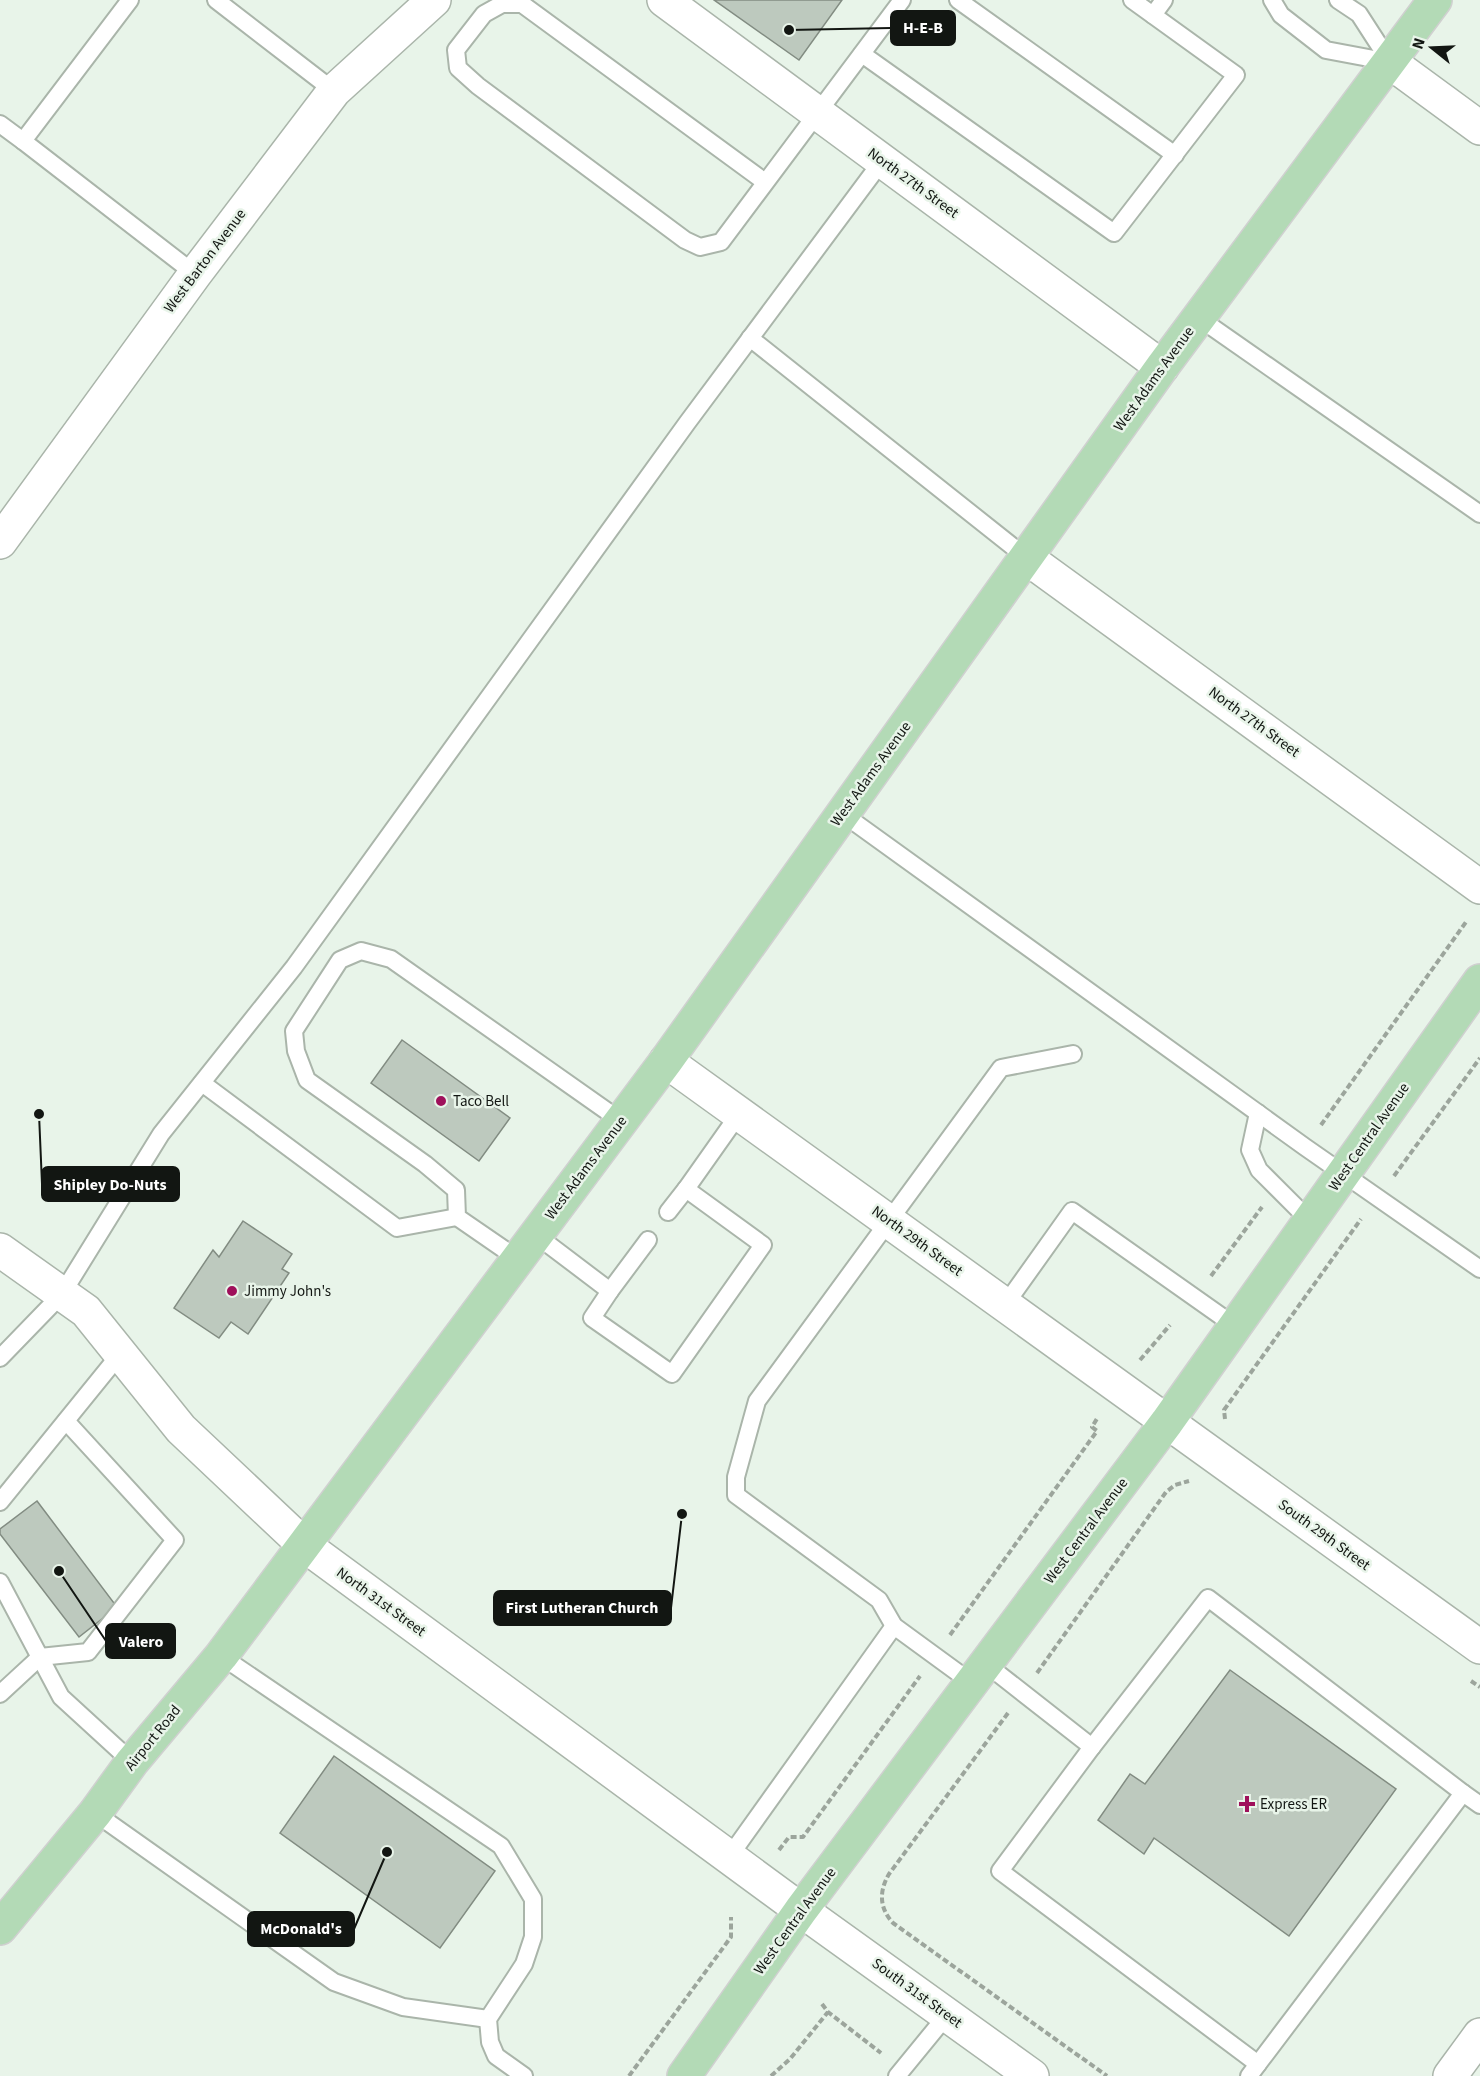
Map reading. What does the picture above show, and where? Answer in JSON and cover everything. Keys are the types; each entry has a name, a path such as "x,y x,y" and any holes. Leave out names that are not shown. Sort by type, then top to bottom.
{"main road":[{"name":"West Adams Avenue","path":"304,1545 666,1060 1162,367 1435,0"},
{"name":"West Central Avenue","path":"684,2076 801,1910 1167,1422 1480,981"},
{"name":"Airport Road","path":"0,1928 95,1813 132,1762 221,1656 304,1545"}],"street":[{"name":"West Barton Avenue","path":"0,542 195,274 334,91 434,0"},
{"name":"North 27th Street","path":"664,0 1162,367"},
{"path":"1390,62 1480,128"},
{"name":"North 27th Street","path":"1027,558 1480,887"},
{"name":"North 29th Street","path":"666,1060 1167,1422"},
{"name":"North 31st Street","path":"0,1250 86,1311 181,1429 304,1545 801,1910"},
{"name":"South 29th Street","path":"1167,1422 1480,1647"},
{"name":"South 31st Street","path":"801,1910 1032,2076"},
{"path":"1450,2076 1480,2035"}],"lane":[{"path":"23,141 130,0"},
{"path":"216,0 334,91"},
{"path":"765,182 522,4 502,4 483,14 456,50 458,68 478,86 685,240 700,247 721,242 902,0"},
{"path":"958,0 1175,155"},
{"path":"862,54 1114,234 1236,75 1132,0"},
{"path":"1153,15 1164,0"},
{"path":"1272,0 1281,15 1326,50 1390,62"},
{"path":"1338,0 1359,14 1390,62"},
{"path":"0,124 195,274"},
{"path":"0,1358 63,1294 161,1134 294,968 687,423 882,161"},
{"path":"1199,318 1480,514"},
{"path":"750,338 1027,558"},
{"path":"843,814 1258,1113 1480,1269"},
{"path":"457,1217 456,1190 425,1164 307,1080 296,1051 294,1031 340,960 361,951 391,959 621,1121"},
{"path":"1073,1054 1000,1068 757,1401 736,1477 736,1495 879,1600 894,1626 979,1673 1092,1746"},
{"path":"202,1083 397,1228 457,1217 527,1247 610,1291"},
{"path":"1258,1113 1250,1150 1259,1170 1310,1221"},
{"path":"668,1212 739,1114"},
{"path":"648,1240 592,1318 672,1374 763,1245 686,1190"},
{"path":"1005,1305 1072,1211 1235,1326"},
{"path":"0,1502 120,1354"},
{"path":"0,1694 40,1657 88,1652 175,1540 66,1421"},
{"path":"0,1582 61,1697 132,1762"},
{"path":"1463,1793 1253,2070 1000,1870 1092,1746 1208,1598 1480,1804"},
{"path":"729,1857 894,1626"},
{"path":"221,1656 501,1846 533,1899 533,1937 524,1964 488,2019 490,2042 496,2056 524,2076"},
{"path":"95,1813 334,1982 403,2007 488,2019"},
{"path":"897,2076 947,2015"}],"path":[{"path":"1315,1133 1466,922"},
{"path":"1393,1177 1480,1058"},
{"path":"1208,1279 1262,1206"},
{"path":"1226,1429 1224,1410 1366,1212"},
{"path":"1139,1360 1170,1324"},
{"path":"1148,1350 1154,1356"},
{"path":"948,1638 1097,1431 1092,1427 1098,1418"},
{"path":"779,1850 789,1837 803,1837 925,1670"},
{"path":"629,2076 731,1937 731,1917"},
{"path":"822,2004 828,2012 883,2054"},
{"path":"771,2076 790,2059 828,2012"}],"building":[{"path":"714,0 842,0 799,60"},
{"name":"Taco Bell","path":"402,1040 510,1118 479,1161 371,1083"},
{"name":"Jimmy John's","path":"243,1221 292,1254 282,1269 289,1273 248,1334 231,1322 219,1338 174,1308 213,1250 219,1257"},
{"path":"37,1501 117,1607 79,1637 0,1534 0,1529"},
{"name":"Express ER","path":"1230,1670 1396,1789 1289,1936 1154,1838 1144,1854 1098,1820 1130,1774 1145,1784"},
{"path":"334,1756 495,1871 440,1948 280,1833"}],"place":[{"name":"H-E-B","path":"789,30"},
{"name":"Taco Bell","path":"441,1101"},
{"name":"Shipley Do-Nuts","path":"39,1114"},
{"name":"Jimmy John's","path":"232,1291"},
{"name":"First Lutheran Church","path":"682,1514"},
{"name":"Valero","path":"59,1571"},
{"name":"Express ER","path":"1247,1804"},
{"name":"McDonald's","path":"387,1852"}]}
